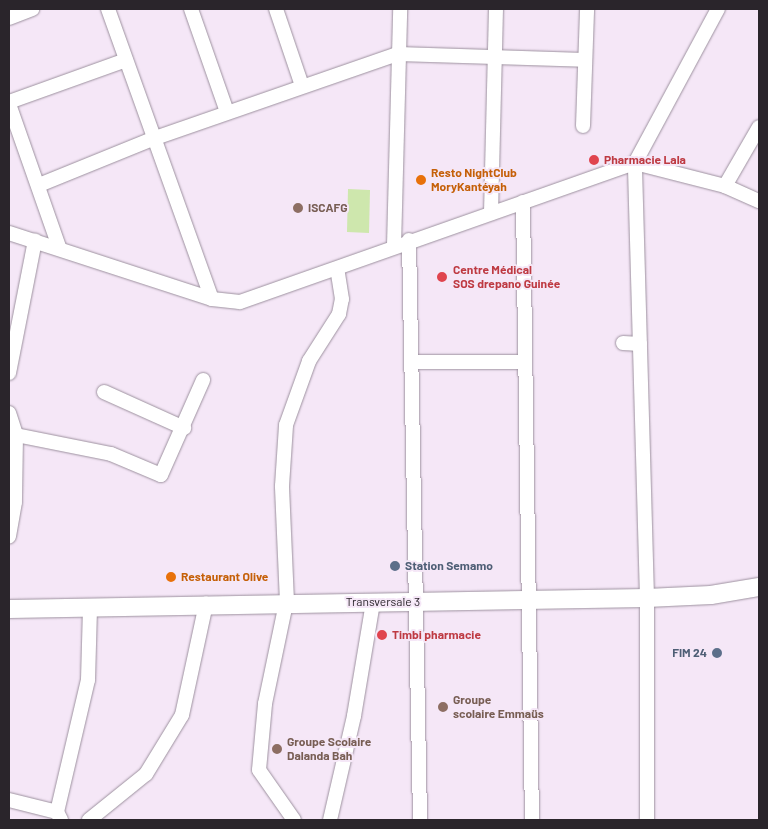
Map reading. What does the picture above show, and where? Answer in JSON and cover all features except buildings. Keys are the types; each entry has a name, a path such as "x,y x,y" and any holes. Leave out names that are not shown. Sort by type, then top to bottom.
{"main road":[{"name":"Transversale 3","path":"9,609 206,604 286,605 647,598 711,595 759,587"}],"street":[{"path":"9,18 32,9"},
{"path":"108,9 212,299"},
{"path":"191,9 227,112"},
{"path":"276,9 302,86"},
{"path":"394,246 400,9"},
{"path":"491,213 496,9"},
{"path":"583,126 587,9"},
{"path":"647,820 647,598 635,162 718,9"},
{"path":"38,185 155,138 398,54 585,60"},
{"path":"58,247 9,103 126,60"},
{"path":"725,186 759,127"},
{"path":"9,233 58,247 212,299 240,302 409,240 635,162 725,186 759,201"},
{"path":"523,202 532,820"},
{"path":"409,240 420,820"},
{"path":"9,373 35,241"},
{"path":"294,820 260,770 265,704 286,605 282,486 286,425 308,361 338,314 342,299 337,268"},
{"path":"623,342 640,344"},
{"path":"411,362 524,362"},
{"path":"16,436 111,454 156,476 166,472 203,380"},
{"path":"104,392 184,428"},
{"path":"9,413 16,436 15,502 9,536"},
{"path":"330,820 354,716 373,602"},
{"path":"95,819 146,774 182,715 206,604"},
{"path":"9,800 59,816 88,680 90,607"}],"green space":[{"path":"348,189 370,190 369,233 347,232"}],"place":[{"name":"Pharmacie Lala","path":"594,160"},
{"name":"Resto NightClub MoryKantéyah","path":"421,180"},
{"name":"ISCAFG","path":"298,208"},
{"name":"Centre Médical SOS drepano Guinée","path":"442,277"},
{"name":"Station Semamo","path":"395,566"},
{"name":"Restaurant Olive","path":"171,577"},
{"name":"Timbi pharmacie","path":"382,635"},
{"name":"FIM 24","path":"717,653"},
{"name":"Groupe scolaire Emmaüs","path":"443,707"},
{"name":"Groupe Scolaire Dalanda Bah","path":"277,749"}]}
